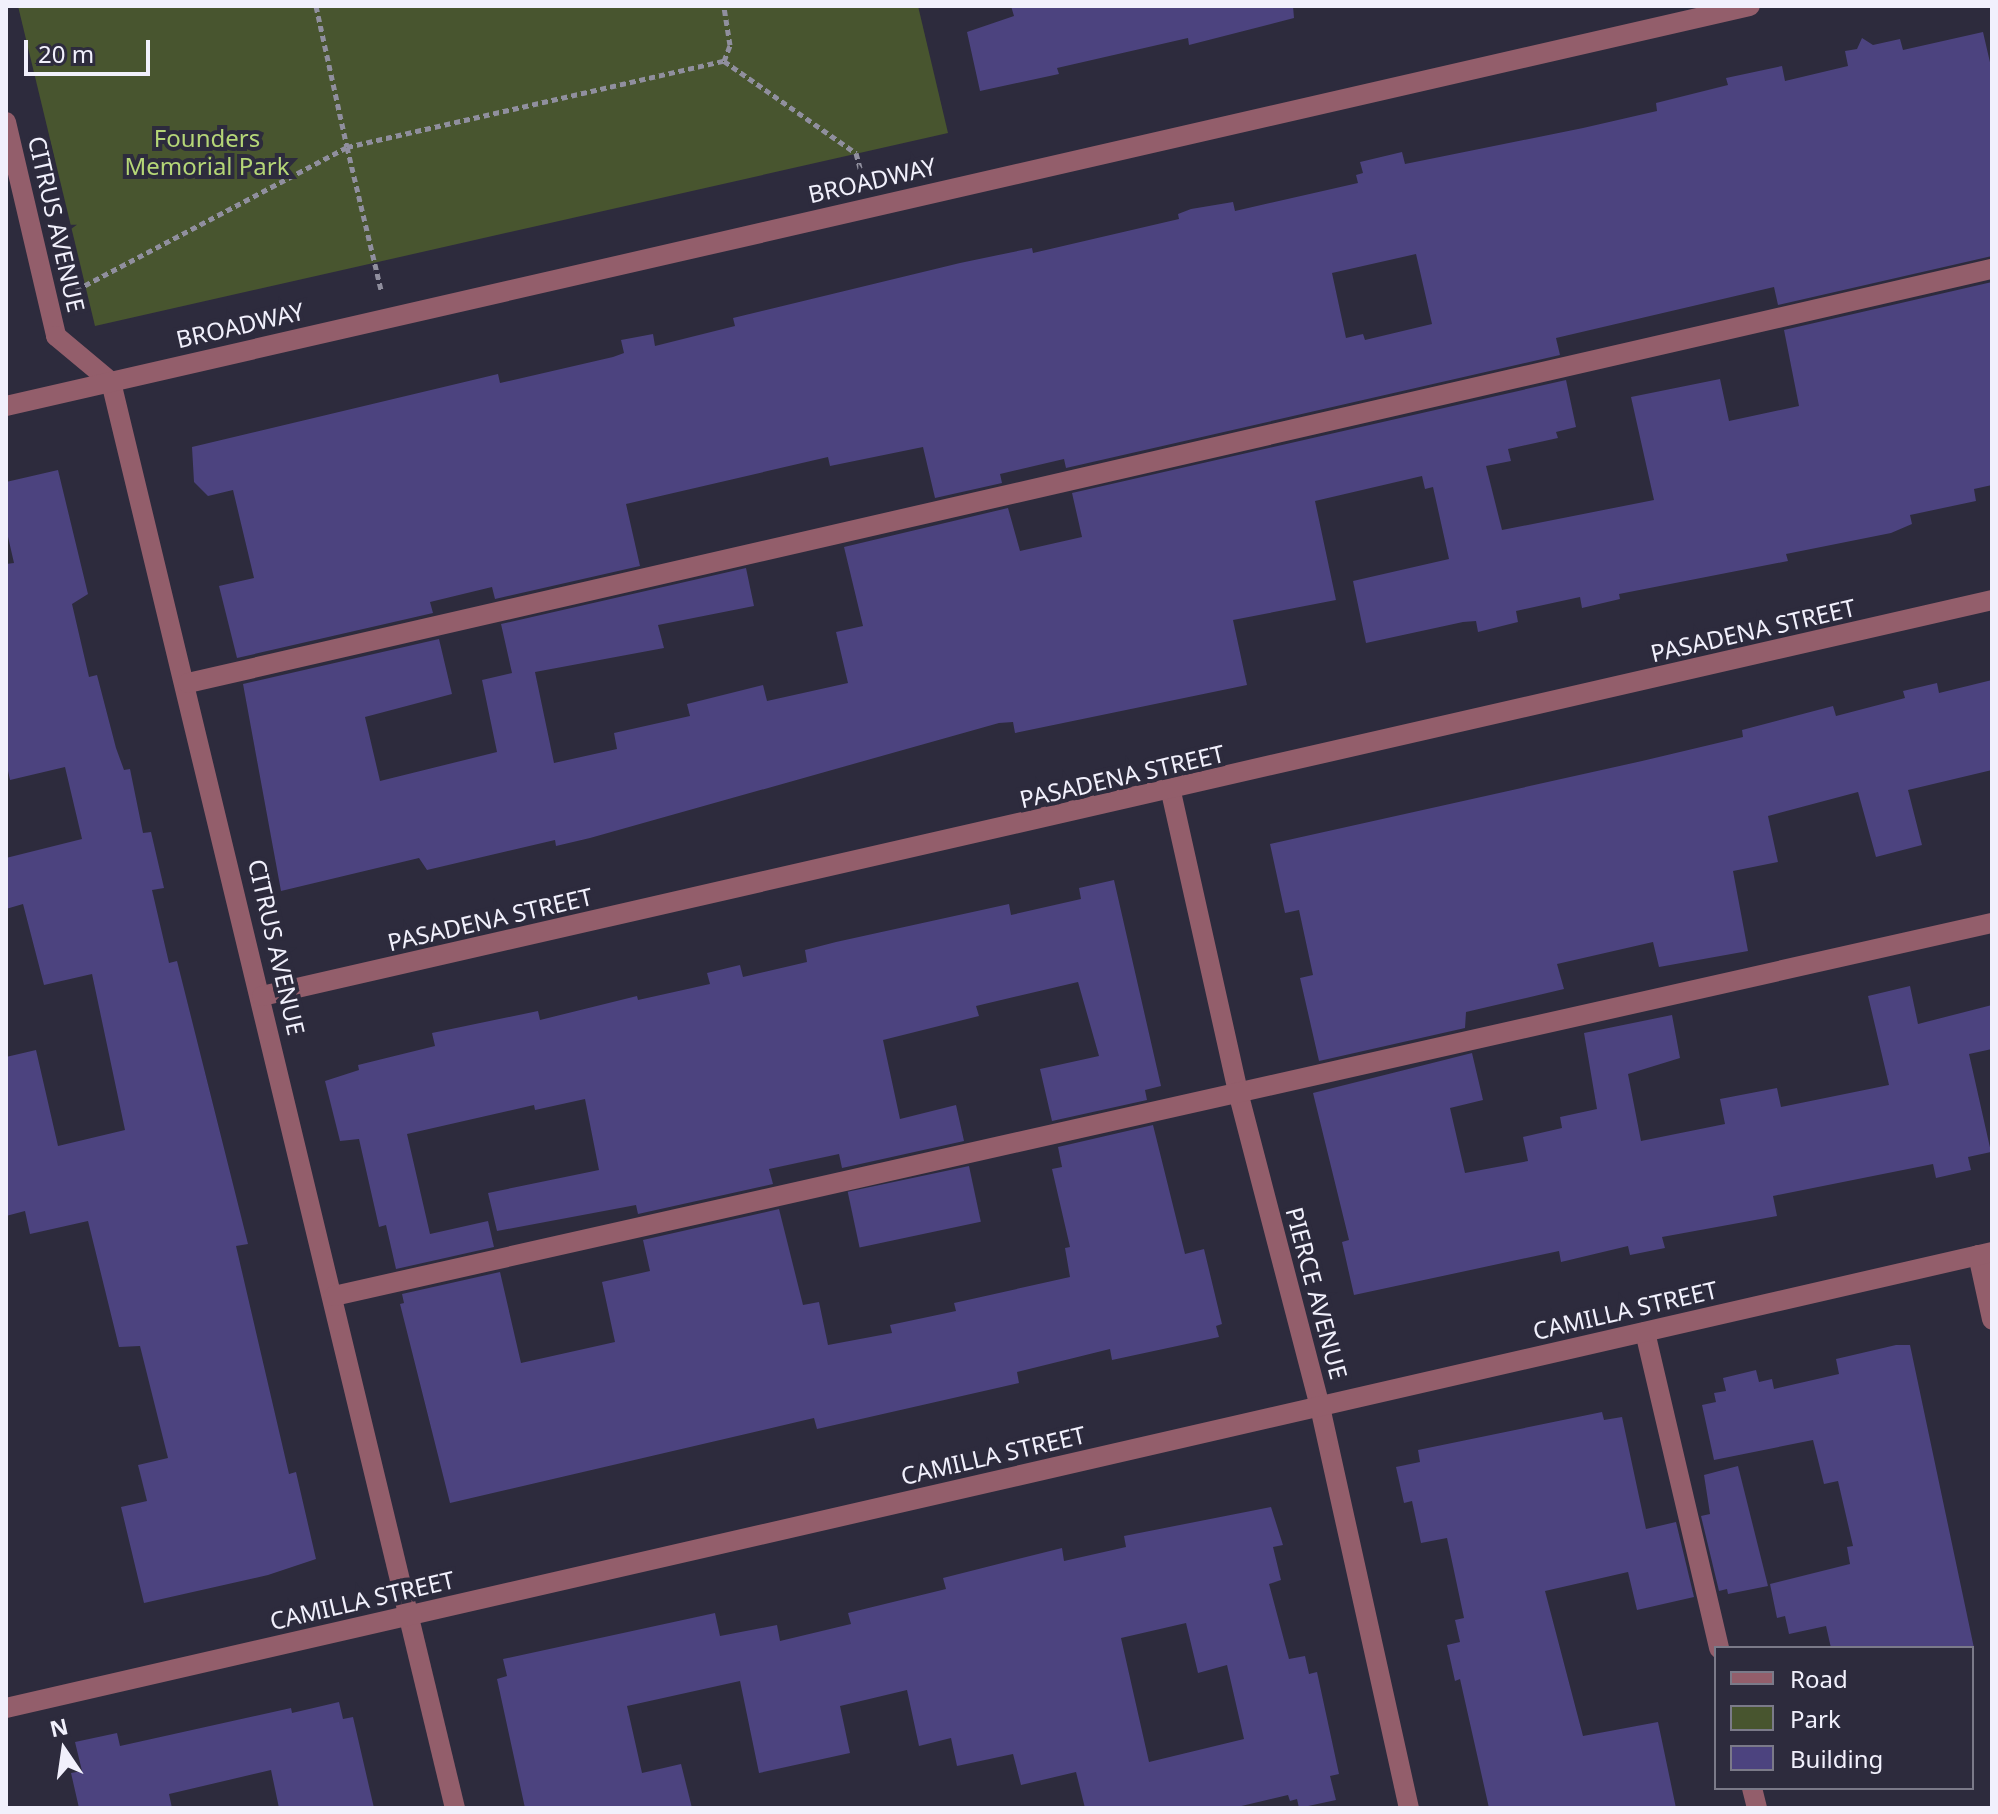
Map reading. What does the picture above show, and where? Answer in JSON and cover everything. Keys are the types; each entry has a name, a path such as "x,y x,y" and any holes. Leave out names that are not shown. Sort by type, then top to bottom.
{"street":[{"name":"BROADWAY","path":"6,406 1750,6"},
{"name":"CITRUS AVENUE","path":"6,122 56,336 111,382 188,683 455,1808"},
{"path":"188,683 1992,269"},
{"name":"PASADENA STREET","path":"262,996 1171,792 1992,600"},
{"name":"PIERCE AVENUE","path":"1171,792 1238,1092 1320,1407 1409,1808"},
{"path":"334,1296 1992,923"},
{"path":"1985,1253 1992,1319"},
{"name":"CAMILLA STREET","path":"6,1708 1985,1253"},
{"path":"1645,1332 1719,1646"}],"path":[{"path":"316,6 387,318"},
{"path":"724,6 730,45 724,61"},
{"path":"47,297 86,288 347,147 724,61 856,153 870,207"}],"green space":[{"name":"Founders Memorial Park","path":"18,6 918,6 948,133 95,326"}],"building":[{"path":"1011,6 1293,6 1294,18 1189,45 1188,38 1057,68 1059,74 980,91 967,32 1014,16"},
{"path":"1983,32 1992,71 1992,256 1778,305 1774,287 1556,338 1560,355 1066,468 1064,459 1000,474 1002,483 935,498 923,447 830,466 828,457 626,504 640,566 495,599 492,587 430,602 433,613 237,658 219,586 254,578 233,490 208,496 194,482 192,447 498,374 500,383 613,357 624,353 621,340 653,334 655,346 735,326 733,318 960,263 1032,248 1033,253 1179,219 1178,214 1191,209 1233,202 1235,211 1358,183 1356,175 1363,173 1360,162 1402,152 1405,164 1583,128 1657,111 1656,103 1728,85 1726,78 1782,66 1785,81 1848,66 1845,51 1857,49 1862,38 1873,45 1900,39 1903,50","holes":["1416,254 1432,324 1365,340 1363,334 1346,338 1332,273"]},
{"path":"1992,282 1992,485 1974,489 1976,501 1910,515 1912,524 1891,533 1786,554 1788,561 1619,594 1620,599 1582,608 1580,597 1516,611 1518,622 1478,632 1476,621 1463,622 1366,643 1353,581 1449,559 1433,487 1425,489 1422,476 1315,501 1336,600 1233,620 1247,685 1015,733 1013,722 999,723 556,846 555,840 427,870 419,858 281,891 243,684 439,639 452,694 365,717 380,781 497,752 482,680 512,673 501,624 746,568 754,606 658,625 664,648 535,672 554,763 617,749 614,733 690,716 687,704 763,685 767,701 848,683 836,632 863,626 844,547 1008,508 1020,551 1082,537 1072,493 1566,380 1576,427 1556,432 1558,438 1508,449 1511,461 1486,466 1502,530 1654,500 1631,397 1720,379 1729,421 1799,406 1784,330"},
{"path":"58,470 88,594 72,604 89,677 97,675 116,748 124,770 130,769 143,833 151,832 164,888 152,890 169,963 177,961 248,1244 236,1246 289,1474 296,1472 316,1559 268,1575 144,1603 121,1507 147,1501 138,1465 168,1458 140,1346 119,1347 88,1221 30,1234 25,1211 6,1216 6,1057 36,1050 58,1146 125,1130 92,974 44,985 23,904 6,909 6,858 82,839 65,767 10,780 6,762 6,564 14,563 6,528 6,482"},
{"path":"1992,680 1992,770 1908,790 1922,845 1876,857 1858,792 1768,816 1778,862 1733,871 1748,951 1659,967 1653,942 1557,964 1564,989 1466,1012 1465,1028 1319,1061 1300,978 1313,975 1299,910 1285,913 1270,844 1743,737 1742,730 1833,706 1836,716 1905,698 1903,691 1937,683 1939,693"},
{"path":"1114,880 1161,1086 1145,1090 1147,1100 1052,1121 1040,1069 1099,1056 1078,982 976,1006 979,1016 883,1040 900,1119 956,1105 964,1141 842,1168 839,1154 769,1169 773,1184 638,1214 636,1205 497,1231 488,1193 599,1170 585,1099 535,1110 534,1105 407,1134 430,1234 488,1221 494,1247 396,1269 386,1225 379,1227 359,1139 340,1141 325,1081 359,1070 358,1065 435,1046 432,1033 538,1011 540,1020 637,996 638,1000 710,984 707,973 740,965 743,977 807,962 805,950 1009,904 1011,915 1081,899 1079,888"},
{"path":"1910,986 1918,1024 1992,1005 1992,1049 1969,1054 1991,1152 1968,1157 1971,1170 1936,1178 1933,1164 1773,1196 1777,1216 1662,1237 1665,1248 1630,1255 1628,1246 1561,1262 1559,1251 1354,1295 1342,1242 1349,1240 1313,1093 1472,1053 1483,1100 1450,1108 1465,1173 1528,1161 1523,1137 1562,1128 1560,1117 1597,1109 1584,1033 1672,1015 1680,1058 1628,1074 1641,1141 1725,1124 1720,1099 1777,1088 1781,1107 1889,1085 1868,996"},
{"path":"1153,1125 1185,1254 1204,1249 1222,1324 1216,1326 1219,1337 1112,1360 1110,1349 1017,1372 1019,1383 817,1429 814,1418 450,1503 400,1304 404,1303 402,1294 500,1272 521,1363 615,1342 602,1282 650,1271 643,1240 779,1209 803,1305 819,1302 828,1345 892,1333 890,1325 956,1311 954,1303 1070,1277 1065,1248 1070,1247 1052,1169 1062,1167 1058,1147"},
{"path":"969,1166 981,1222 860,1248 848,1192"},
{"path":"1896,1345 1910,1345 1974,1646 1831,1646 1826,1626 1789,1634 1785,1616 1777,1618 1770,1584 1850,1564 1847,1547 1853,1546 1838,1481 1824,1484 1813,1440 1714,1460 1702,1405 1716,1402 1714,1393 1726,1391 1723,1378 1756,1370 1759,1382 1772,1379 1774,1389 1839,1374 1836,1359"},
{"path":"1602,1412 1604,1420 1622,1417 1646,1529 1676,1522 1694,1597 1637,1610 1628,1572 1545,1591 1583,1736 1658,1722 1676,1808 1489,1808 1460,1679 1455,1681 1447,1645 1460,1642 1455,1620 1464,1618 1447,1538 1421,1543 1412,1501 1404,1503 1396,1467 1420,1462 1418,1450"},
{"path":"1738,1466 1768,1586 1728,1594 1727,1589 1719,1591 1701,1516 1710,1514 1704,1475"},
{"path":"1271,1507 1283,1545 1273,1547 1281,1580 1269,1584 1289,1659 1305,1656 1309,1674 1317,1672 1339,1774 1330,1776 1336,1800 1299,1808 1297,1799 1290,1801 1288,1795 1233,1808 1085,1808 1076,1772 1021,1785 1013,1754 957,1766 951,1738 919,1746 907,1690 840,1706 850,1753 759,1773 740,1681 627,1706 642,1773 681,1764 692,1808 525,1808 497,1679 507,1676 503,1659 715,1613 720,1636 777,1625 780,1641 851,1624 848,1613 946,1589 943,1578 1062,1548 1064,1561 1126,1547 1124,1536","holes":["1186,1623 1198,1673 1227,1665 1244,1739 1149,1762 1121,1638"]},
{"path":"339,1702 343,1719 353,1717 374,1808 279,1808 271,1770 169,1794 172,1808 79,1808 71,1773 82,1771 75,1742 117,1733 120,1746 291,1708 292,1713"}]}
